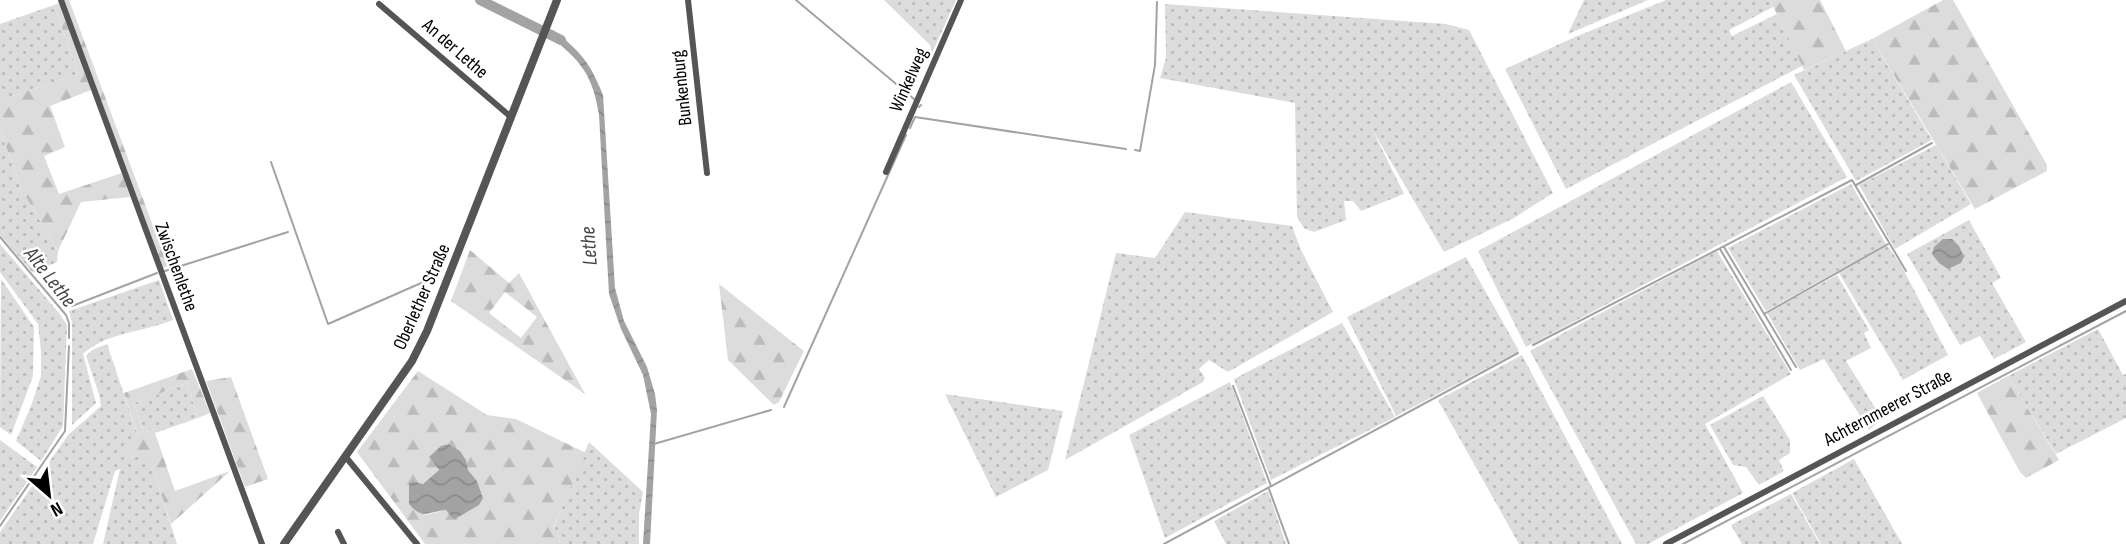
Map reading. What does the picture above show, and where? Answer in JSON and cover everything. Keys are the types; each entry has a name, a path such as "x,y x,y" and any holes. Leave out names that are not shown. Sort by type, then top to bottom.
{"street":[{"name":"Zwischenlethe","path":"61,0 262,544"},
{"name":"Oberlether Straße","path":"284,544 412,362 427,331 557,0"},
{"name":"Bunkenburg","path":"688,0 707,173"},
{"name":"Winkelweg","path":"886,172 961,0"},
{"name":"An der Lethe","path":"379,4 511,117"},
{"name":"Achternmeerer Straße","path":"1666,544 2126,301"},
{"path":"345,456 417,544"},
{"path":"338,532 344,544"}],"green space":[{"path":"64,0 69,0 168,266 163,268"},
{"path":"884,0 956,0 932,53 930,45"},
{"path":"1584,0 1648,0 1568,34"},
{"path":"1666,0 1770,0 1773,7 1729,30 1732,36 1777,14 1802,66 1566,189 1505,69"},
{"path":"1770,0 1820,0 1846,51 1804,70"},
{"path":"1943,0 1953,0 2047,165 2047,171 1975,209 1872,39"},
{"path":"59,3 91,90 50,106 65,147 44,156 59,194 122,173 130,197 81,202 58,251 22,190 0,130 0,100 78,74 54,5"},
{"path":"1165,4 1446,24 1469,30 1553,193 1514,218 1444,252 1373,131 1404,194 1361,211 1353,201 1344,201 1346,220 1314,232 1304,228 1297,217 1295,103 1160,78 1166,58"},
{"path":"54,5 78,74 0,100 0,24"},
{"path":"1872,39 1932,140 1856,181 1794,75"},
{"path":"1791,82 1847,177 1526,347 1478,251"},
{"path":"0,130 22,190 58,251 57,262 33,273 0,235"},
{"path":"1936,145 1971,204 1895,249 1859,185"},
{"path":"1851,184 1886,244 1766,311 1728,248"},
{"path":"1185,212 1292,226 1301,250 1333,312 1228,372 1209,360 1199,369 1205,378 1203,382 1065,460 1116,253 1155,258"},
{"path":"1969,220 2001,278 1992,283 2026,342 1994,359 1980,336 1960,345 1907,254"},
{"path":"0,244 67,325 63,426 41,461 16,441 41,376 38,324 0,272"},
{"path":"1887,245 1901,265 1948,355 1903,380 1839,273"},
{"path":"470,250 509,283 519,273 585,394 451,301","holes":["505,292 537,317 521,338 489,313"]},
{"path":"1717,251 1791,374 1705,424 1743,493 1648,544 1636,544 1530,351"},
{"path":"1466,257 1519,351 1396,416 1347,317"},
{"path":"1837,275 1869,330 1864,333 1871,348 1846,361 1882,419 1869,430 1824,359 1800,370 1767,313"},
{"path":"1,279 34,327 33,376 11,435 0,427"},
{"path":"159,280 173,320 103,341 83,354 96,403 72,425 72,323 69,311"},
{"path":"719,284 804,351 779,402 774,405 728,360"},
{"path":"1342,323 1395,417 1271,480 1234,379"},
{"path":"2098,329 2123,375 2126,374 2126,418 2056,454 2008,376"},
{"path":"107,344 138,436 124,458 148,453 177,544 103,544 120,469 115,471 93,544 0,544 0,532 68,435 101,406 86,356 92,350"},
{"path":"1522,355 1622,544 1519,544 1438,400"},
{"path":"192,369 210,413 198,418 187,383 134,403 144,433 152,429 155,433 175,491 230,471 171,524 148,454 124,458 124,442 138,436 124,393"},
{"path":"418,371 487,415 516,419 586,453 553,528 560,538 557,544 425,544 357,452","holes":["449,444 460,451 483,498 452,518 446,510 425,515 413,481 423,484 439,470 429,457"]},
{"path":"2008,376 2059,460 2026,478 2020,472 1977,393"},
{"path":"231,377 268,479 245,487 206,381"},
{"path":"1230,382 1267,483 1165,538 1129,435"},
{"path":"187,383 198,418 155,433 152,429 144,433 134,403"},
{"path":"945,394 1063,411 1048,470 996,497"},
{"path":"1763,396 1790,440 1790,453 1779,460 1784,471 1759,485 1746,467 1733,465 1710,425"},
{"path":"0,440 37,467 0,521"},
{"path":"589,442 643,492 639,514 639,544 557,544 560,538 553,529"},
{"path":"1854,459 1902,544 1821,544 1792,493"},
{"path":"1268,491 1286,544 1226,544 1214,521"},
{"path":"1791,494 1820,544 1742,544 1731,525"}],"water":[{"path":"553,30 584,58 603,95 615,288 624,321 647,367 657,410 650,544 643,544 651,414 643,375 621,329 609,294 599,115 589,79 570,53 550,37"},
{"path":"1943,239 1952,239 1964,257 1961,263 1948,269 1932,254 1934,247"},
{"path":"449,444 460,451 466,460 468,470 477,481 483,498 479,505 455,519 446,510 422,513 409,504 409,484 413,481 423,484 439,470 429,457 441,446"}],"waterway":[{"name":"Lethe","path":"480,0 561,40"},
{"path":"796,0 914,99"},
{"path":"1135,150 1140,151 1155,65 1157,2"},
{"path":"910,128 915,117 1126,149"},
{"path":"784,407 906,135"},
{"path":"1856,185 1932,143"},
{"path":"271,162 328,324 437,276"},
{"path":"1533,345 1852,180 1906,271"},
{"path":"165,271 288,232"},
{"name":"Alte Lethe","path":"0,237 66,315 69,338"},
{"path":"1764,314 1888,244"},
{"path":"1724,247 1796,367"},
{"path":"1720,249 1791,370"},
{"path":"72,306 157,273"},
{"path":"1683,544 2126,311"},
{"name":"Alte Lethe","path":"0,526 65,431 69,346"},
{"path":"1164,544 1518,353"},
{"path":"1233,386 1271,486"},
{"path":"654,444 771,410"},
{"path":"1269,489 1289,544"}]}
